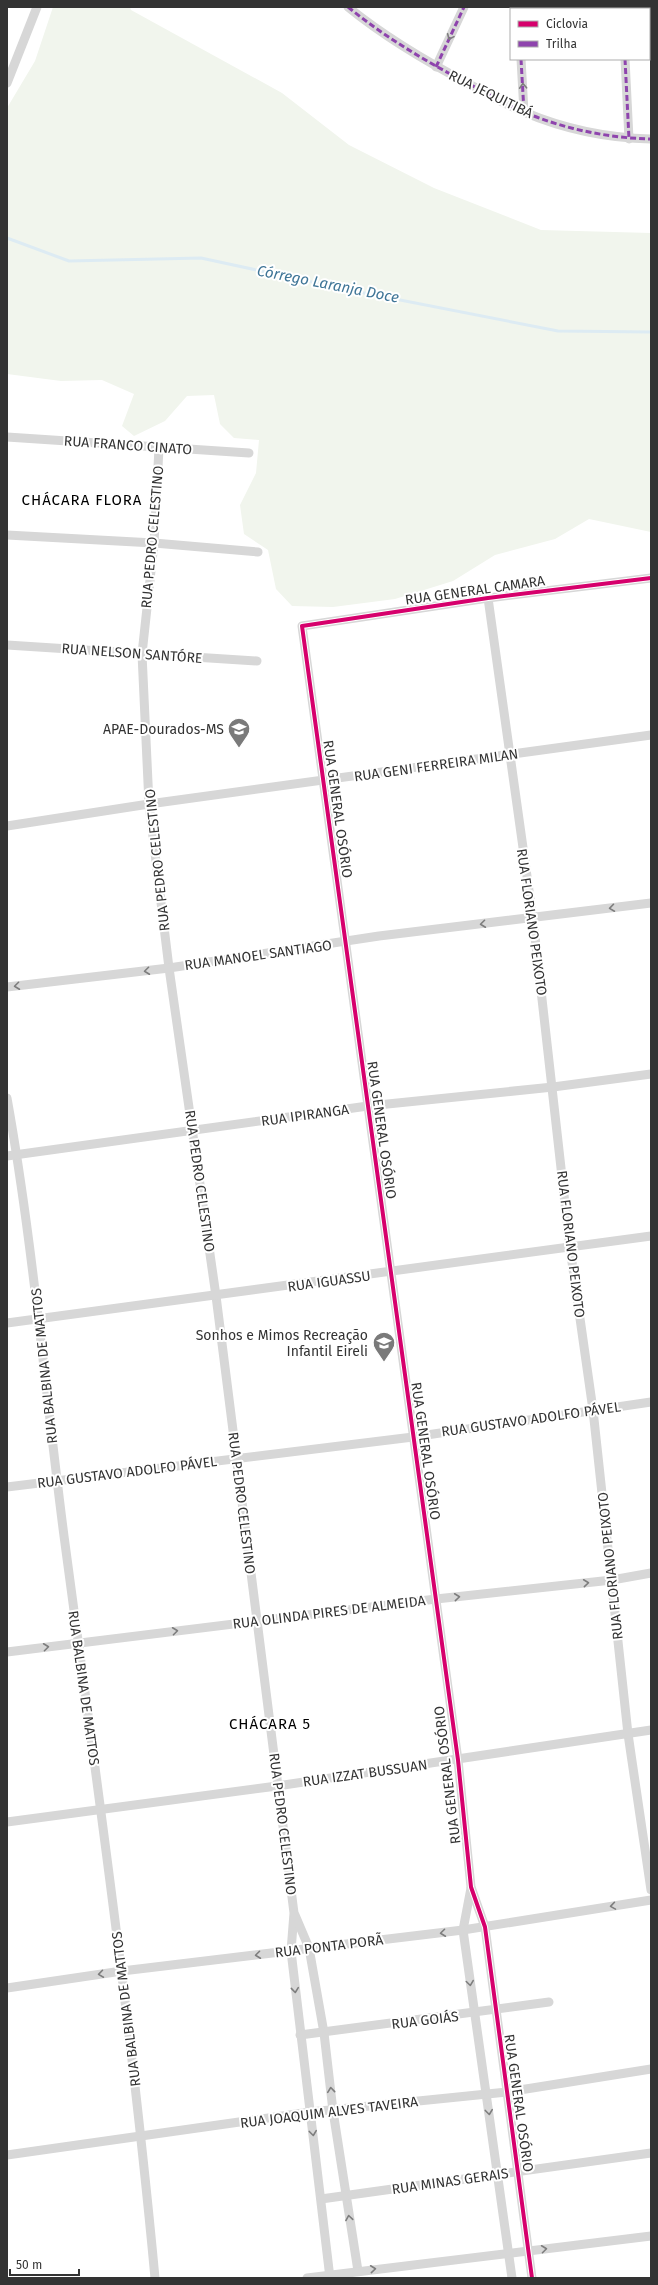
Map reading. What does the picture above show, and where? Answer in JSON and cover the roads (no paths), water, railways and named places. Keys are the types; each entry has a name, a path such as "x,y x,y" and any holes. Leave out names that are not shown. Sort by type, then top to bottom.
{"street":[{"path":"7,83 37,7"},
{"name":"RUA JEQUITIBÁ","path":"348,7 393,40 436,67 524,112 577,130 629,139 651,139"},
{"path":"436,67 464,7"},
{"path":"521,60 524,112"},
{"path":"625,60 629,139"},
{"name":"RUA FRANCO CINATO","path":"7,437 249,453"},
{"name":"RUA PEDRO CELESTINO","path":"159,448 154,543 142,654 150,804 169,968 216,1296 294,1913 291,1951 330,2276"},
{"path":"7,535 154,543 258,552"},
{"name":"RUA GENERAL CAMARA","path":"302,626 488,598 651,578"},
{"name":"RUA FLORIANO PEIXOTO","path":"488,598 508,756 533,919 570,1248 593,1410 628,1734 651,1890"},
{"name":"RUA GENERAL OSÓRIO","path":"302,626 458,1760 471,1887 485,1927 532,2278"},
{"name":"RUA NELSON SANTÓRE","path":"7,645 257,661"},
{"name":"RUA GENI FERREIRA MILAN","path":"7,826 150,804 508,756 651,735"},
{"name":"RUA MANOEL SANTIAGO","path":"7,987 169,968 379,936 533,919 651,903"},
{"name":"RUA IPIRANGA","path":"7,1156 368,1106 553,1087 651,1074"},
{"name":"RUA BALBINA DE MATTOS","path":"7,1098 17,1155 40,1319 57,1480 122,1971 142,2137 155,2278"},
{"name":"RUA IGUASSU","path":"7,1323 391,1273 651,1236"},
{"name":"RUA GUSTAVO ADOLFO PÁVEL","path":"7,1487 237,1460 413,1437 651,1402"},
{"name":"RUA OLINDA PIRES DE ALMEIDA","path":"7,1652 436,1599 612,1580 651,1573"},
{"name":"RUA IZZAT BUSSUAN","path":"7,1822 277,1786 651,1730"},
{"name":"RUA GENERAL OSÓRIO","path":"471,1887 462,1930 487,2094 512,2278"},
{"name":"RUA PONTA PORÃ","path":"7,1988 122,1971 485,1927 651,1900"},
{"name":"RUA PEDRO CELESTINO","path":"294,1913 309,1948 324,2033 333,2111 358,2271"},
{"name":"RUA GOIÁS","path":"300,2035 474,2014 549,2002"},
{"name":"RUA JOAQUIM ALVES TAVEIRA","path":"7,2155 310,2112 333,2111 507,2092 651,2069"},
{"name":"RUA MINAS GERAIS","path":"321,2199 651,2153"},
{"path":"307,2278 651,2236"}],"waterway":[{"name":"Córrego Laranja Doce","path":"7,238 69,261 201,258 349,290 558,331 651,332"}],"place":[{"name":"APAE-Dourados-MS","path":"239,748"},
{"name":"Sonhos e Mimos Recreação Infantil Eireli","path":"384,1362"}],"district":[{"name":"CHÁCARA FLORA","path":"82,500"},
{"name":"CHÁCARA 5","path":"270,1724"}]}
